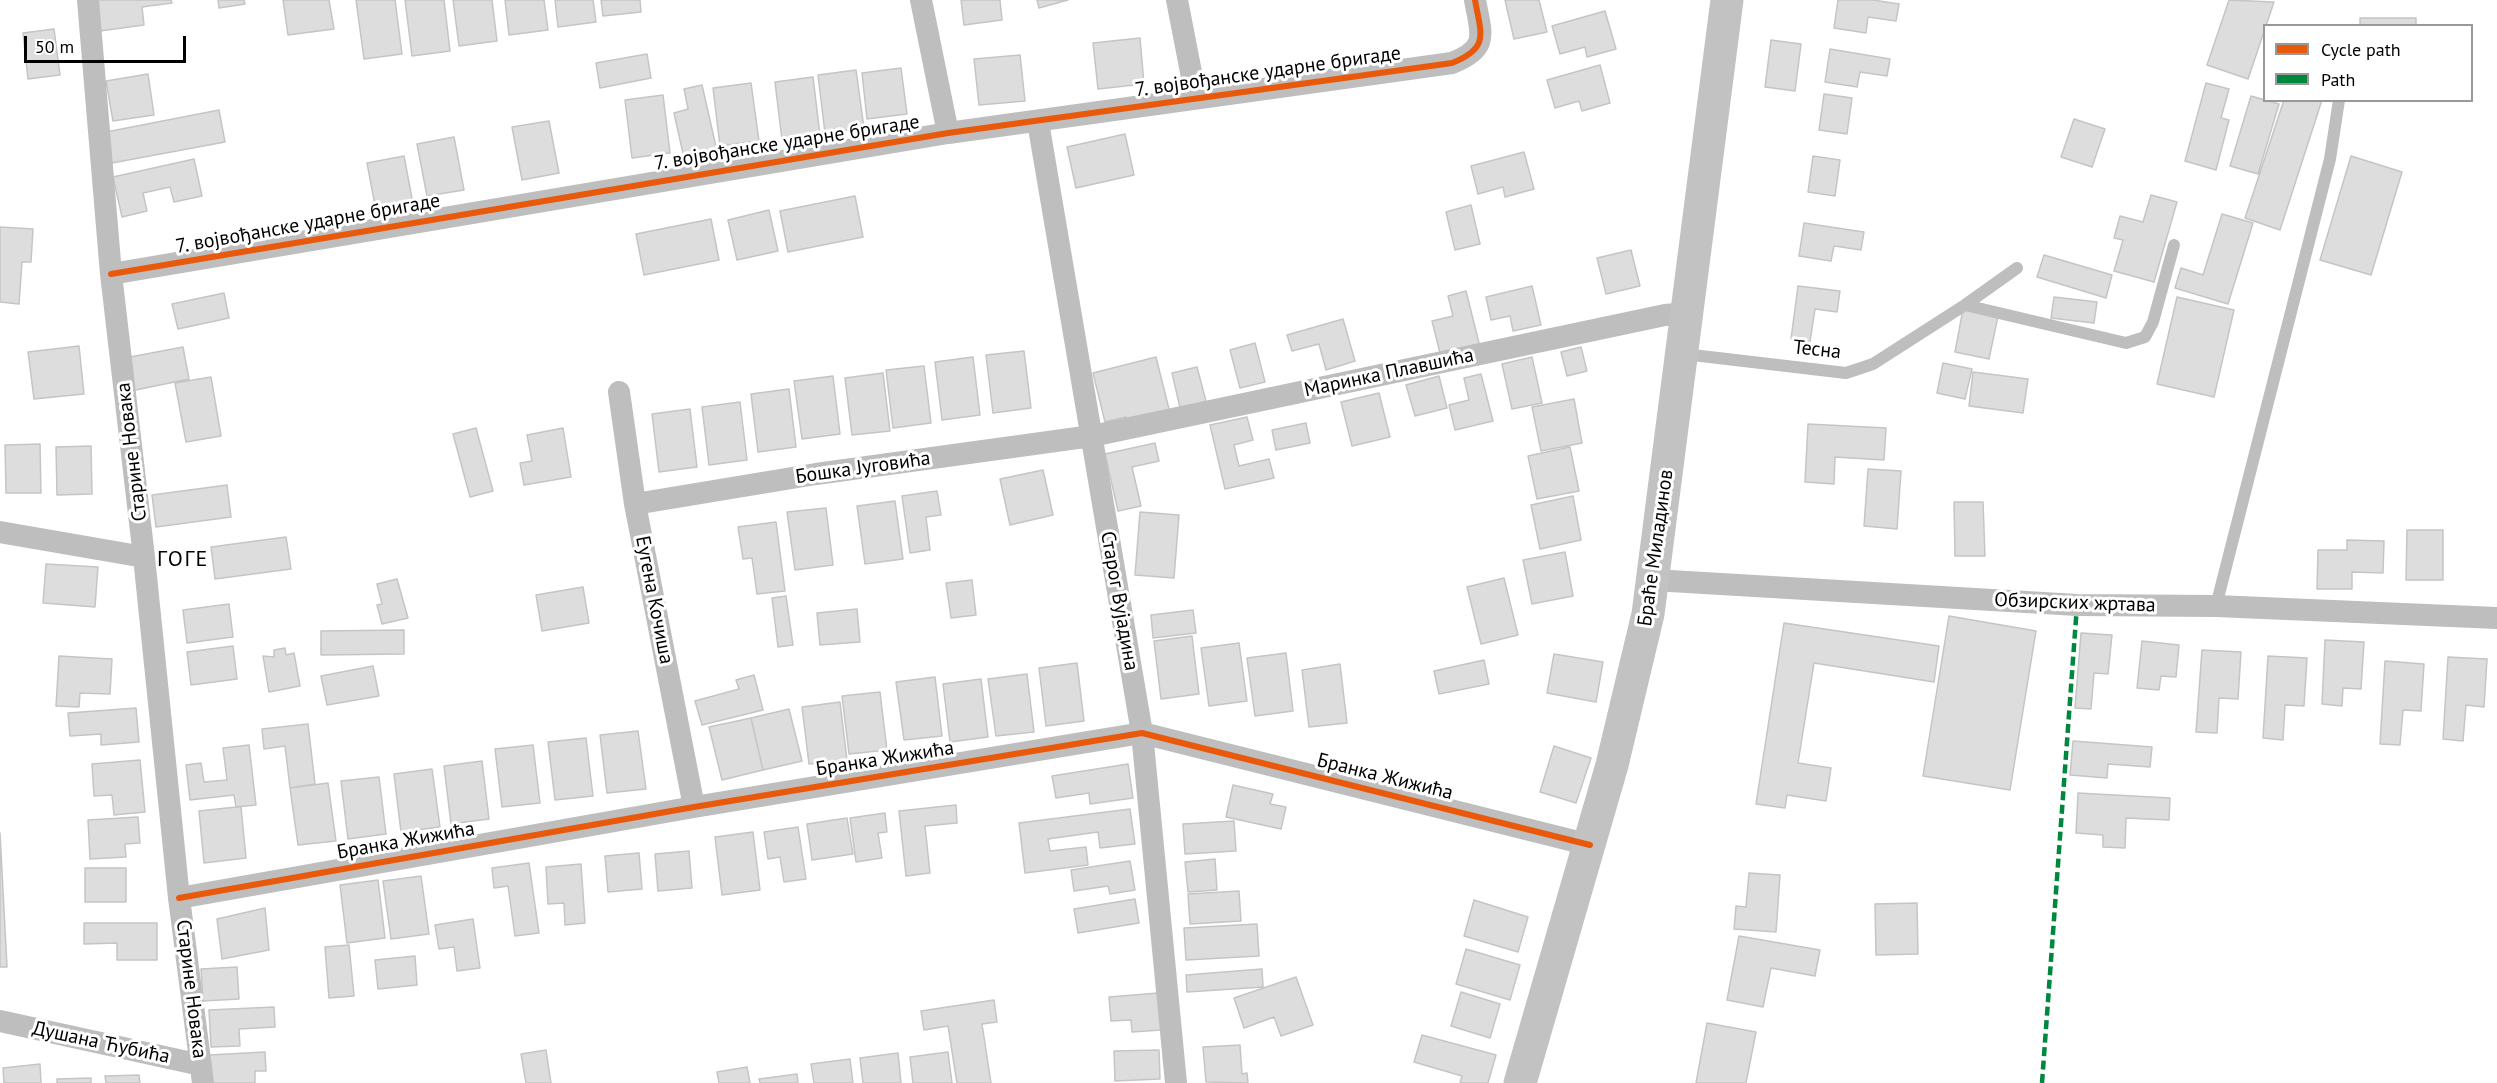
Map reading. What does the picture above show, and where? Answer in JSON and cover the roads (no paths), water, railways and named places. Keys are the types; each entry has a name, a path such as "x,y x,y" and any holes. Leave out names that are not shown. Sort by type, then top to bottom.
{"main road":[{"name":"Браће Миладинов","path":"1520,1083 1590,845 1627,707 1653,580 1727,0"}],"street":[{"name":"Старине Новака","path":"88,0 111,274 144,557 179,898 202,1074"},
{"path":"921,0 948,133"},
{"path":"1177,0 1196,98"},
{"name":"7. војвођанске ударне бригаде","path":"111,274 948,133 1452,63 1470,56 1478,47 1481,32 1474,0"},
{"name":"Старог Вујадина","path":"1038,122 1142,734 1176,1083"},
{"name":"Маринка Плавшића","path":"1092,436 1653,317 1688,313"},
{"name":"Еугена Кочиша","path":"618,392 635,504 694,807"},
{"name":"Бошка Југовића","path":"635,504 816,474 1092,436"},
{"path":"0,532 144,557"},
{"name":"Обзирских жртава","path":"1653,580 2077,605 2216,606 2497,618"},
{"name":"Бранка Жижића","path":"179,898 694,807 1142,734 1590,845"},
{"name":"Душана Ћубића","path":"0,1021 202,1074"}],"lane":[{"path":"2216,606 2330,159 2339,102"},
{"path":"1965,305 2126,343 2145,337 2149,330 2175,245"},
{"name":"Тесна","path":"1682,354 1846,373 1873,363 1965,305 2017,268"}],"district":[{"name":"ГОГЕ","path":"183,560"}]}
